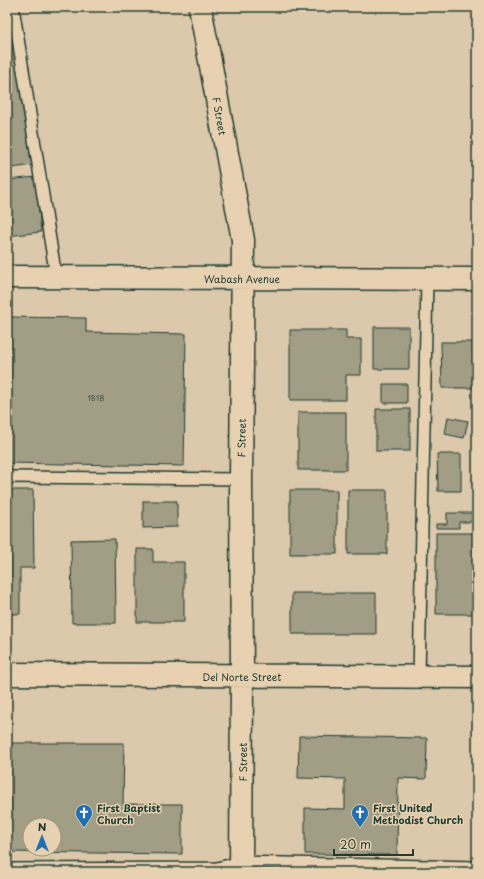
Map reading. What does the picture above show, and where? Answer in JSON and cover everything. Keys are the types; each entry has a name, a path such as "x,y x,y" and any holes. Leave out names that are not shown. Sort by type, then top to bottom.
{"street":[{"name":"F Street","path":"200,7 243,240 244,278 241,479 241,867"},
{"name":"Wabash Avenue","path":"7,277 477,279"},
{"name":"Del Norte Street","path":"7,674 477,677"}],"lane":[{"path":"13,7 56,277"},
{"path":"419,677 427,279"},
{"path":"7,478 241,479"},
{"path":"7,869 477,867"}],"building":[{"path":"7,40 12,40 32,165 7,169"},
{"path":"36,177 41,232 7,236 7,180"},
{"path":"7,317 86,318 86,332 186,334 184,466 7,463"},
{"path":"374,327 409,327 409,369 374,369"},
{"path":"290,330 346,330 346,339 361,339 361,375 346,375 346,400 290,400"},
{"path":"441,342 473,342 473,355 477,355 477,388 442,388"},
{"path":"383,384 407,384 407,403 383,403"},
{"path":"376,409 410,409 410,451 376,451"},
{"path":"298,412 346,412 346,470 298,470"},
{"path":"448,417 468,421 464,438 445,434"},
{"path":"437,454 461,454 461,491 438,491"},
{"path":"7,490 33,490 34,568 20,568 20,614 7,614"},
{"path":"290,490 337,490 337,554 290,554"},
{"path":"348,490 387,490 387,554 348,554"},
{"path":"143,501 177,501 177,527 143,528"},
{"path":"447,513 474,513 474,522 459,522 459,528 436,528 436,524 447,524"},
{"path":"436,533 477,533 477,614 436,614"},
{"path":"115,539 116,623 72,623 71,540"},
{"path":"137,549 153,549 153,562 184,562 184,622 137,622"},
{"path":"292,593 376,593 376,634 292,634"},
{"path":"299,736 427,738 426,779 398,778 397,855 305,854 305,808 345,809 345,779 298,778"},
{"path":"7,743 124,743 123,804 182,804 182,854 62,853 62,817 22,817 22,852 7,852"}],"place":[{"name":"First Baptist Church","path":"84,828"},
{"name":"First United Methodist Church","path":"360,828"}]}
